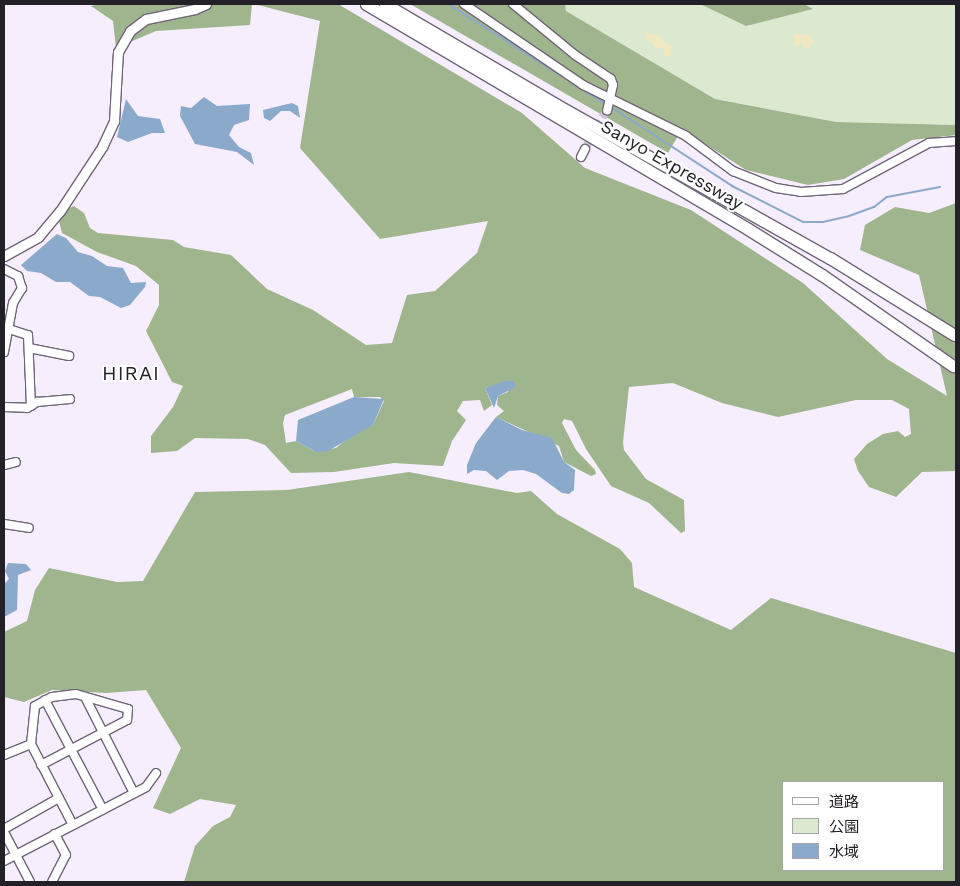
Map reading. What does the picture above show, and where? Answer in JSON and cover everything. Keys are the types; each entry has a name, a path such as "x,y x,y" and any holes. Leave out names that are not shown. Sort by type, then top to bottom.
{"highway":[{"name":"Sanyo Expressway","path":"366,4 756,234 822,275 953,366"},
{"name":"Sanyo Expressway","path":"385,4 557,105 821,253 954,335"}],"main road":[{"path":"4,256 38,237 60,211 102,147 114,121 118,52 130,31 146,19 195,9 206,4"}],"street":[{"path":"464,4 560,71 686,136 733,171 776,188 801,192 843,189 922,146 956,141"},
{"path":"513,4 575,55 613,81 608,110"},
{"path":"581,157 585,149"},
{"path":"4,268 18,276 22,288 13,303 4,352"},
{"path":"9,329 28,335 31,406"},
{"path":"29,348 70,356"},
{"path":"4,407 31,406 37,402 70,398"},
{"path":"4,465 16,462"},
{"path":"4,524 29,528"},
{"path":"41,764 127,720 128,709 85,697 64,695 45,700 35,706 30,744 73,825"},
{"path":"85,697 134,793"},
{"path":"45,700 103,810"},
{"path":"4,755 30,744"},
{"path":"4,861 146,787 156,773"},
{"path":"30,882 4,831 59,798"},
{"path":"52,882 66,855 55,834"}],"green space":[{"path":"98,4 252,4 250,25 156,31 116,48 113,21 91,6"},
{"path":"254,4 338,4 522,113 585,168 691,210 803,283 887,359 947,396 919,275 860,250 865,225 895,207 929,213 956,203 956,471 922,472 896,497 869,487 858,471 854,459 867,444 883,434 898,431 905,437 911,434 909,409 892,400 856,400 778,417 722,403 673,383 629,387 623,442 624,450 646,479 684,500 685,531 681,533 649,503 611,486 586,449 572,421 564,419 562,423 576,450 595,470 596,474 591,476 564,462 559,446 496,417 504,411 497,405 498,396 508,392 512,381 485,388 492,405 484,411 480,400 463,401 457,411 466,420 452,441 443,466 394,463 334,472 291,473 265,445 248,439 195,438 177,451 151,453 151,436 173,407 183,386 172,382 146,331 159,305 159,285 136,266 97,252 62,233 59,221 67,209 74,206 84,213 90,228 98,233 173,240 184,247 231,255 267,289 313,310 366,345 392,343 407,295 435,291 477,253 488,221 380,239 300,148 320,21","holes":["352,389 354,397 380,397 384,401 373,425 353,434 336,448 314,451 296,441 286,443 283,423 285,415"]},
{"path":"410,4 565,4 566,11 715,99 836,122 956,125 956,135 912,140 844,179 808,185 746,170 682,129 668,153"},
{"path":"565,4 700,4 746,26 813,9 804,4 956,4 956,125 836,122 715,99 566,11"},
{"path":"700,4 804,4 813,9 746,26"},
{"path":"409,472 517,493 531,491 557,514 620,549 632,563 634,587 731,630 771,598 956,653 956,882 184,882 195,846 213,826 230,817 236,805 200,799 170,814 153,808 181,748 146,690 106,693 52,690 24,702 4,697 4,632 27,621 35,590 49,568 117,582 143,581 195,492 287,490"}],"sand":[{"path":"650,33 662,37 664,43 672,46 671,56 665,56 663,48 655,48 651,41 647,41 646,34"},
{"path":"793,34 810,35 814,43 805,50 801,44 795,47"}],"water":[{"path":"204,97 217,106 250,104 249,120 234,125 229,135 239,147 251,153 254,165 237,152 195,144 180,116 181,106 191,108"},
{"path":"126,99 138,116 160,119 165,133 152,133 128,142 117,137"},
{"path":"292,103 298,106 300,118 290,111 281,111 270,121 264,118 263,110"},
{"path":"57,234 66,238 78,252 92,256 107,266 123,268 131,283 146,282 145,287 130,305 121,308 100,297 89,296 70,282 56,282 41,273 27,271 21,265"},
{"path":"505,381 514,381 516,387 498,396 494,408 485,388"},
{"path":"354,397 384,399 373,425 328,451 316,452 296,441 298,420"},
{"path":"496,417 522,430 552,438 564,462 575,470 574,490 569,494 562,493 536,474 523,470 509,471 497,480 486,471 474,470 467,474 467,465 476,443"},
{"path":"8,563 26,564 31,570 18,575 17,610 4,617 4,584 9,579 5,571"}],"waterway":[{"path":"448,4 607,105"},
{"path":"611,107 732,186 803,222 823,222 849,216 874,207 887,197 940,187"}],"tunnel":[{"path":"585,149 607,110"}],"district":[{"name":"HIRAI","path":"131,373"}]}
